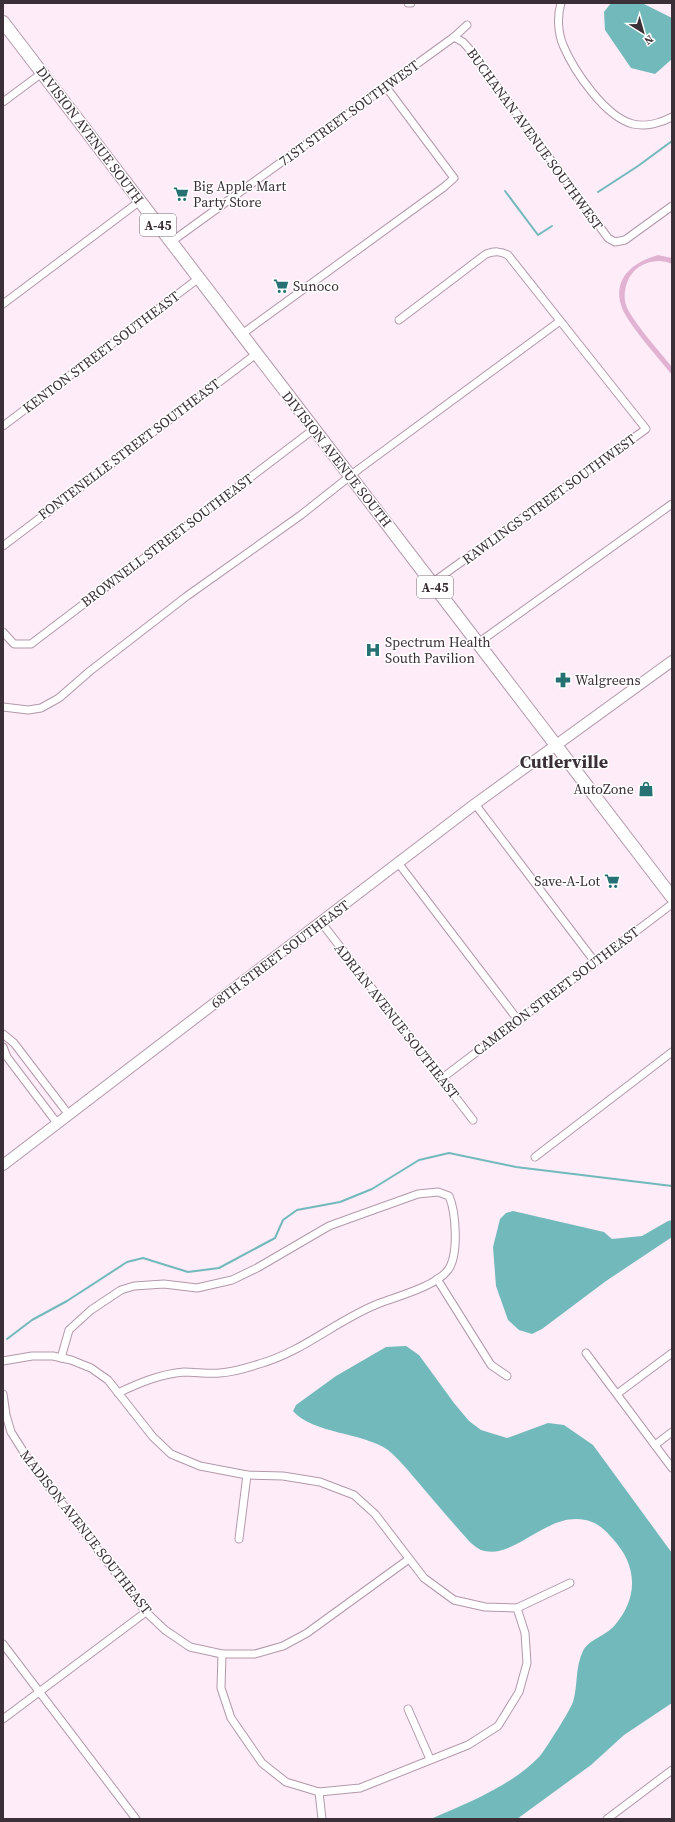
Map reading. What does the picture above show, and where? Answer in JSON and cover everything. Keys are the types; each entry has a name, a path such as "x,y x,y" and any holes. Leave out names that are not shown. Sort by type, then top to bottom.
{"main road":[{"name":"DIVISION AVENUE SOUTH","path":"3,22 672,897"},
{"name":"68TH STREET SOUTHEAST","path":"3,1164 399,864 475,804 672,661"}],"street":[{"path":"561,3 559,10 559,29 563,45 577,71 593,93 612,113 632,124 647,125 672,117"},
{"name":"71ST STREET SOUTHWEST","path":"171,242 386,87 468,25"},
{"name":"BUCHANAN AVENUE SOUTHWEST","path":"454,37 463,42 471,51 608,238 615,242 625,240 672,206"},
{"path":"3,102 42,73"},
{"path":"242,334 444,187 454,178 386,87"},
{"path":"3,304 140,201"},
{"path":"3,707 28,710 42,708 59,698 90,671 187,596 302,515 351,476 560,321 508,255 495,251 486,254 398,320"},
{"name":"KENTON STREET SOUTHEAST","path":"3,426 199,278"},
{"name":"RAWLINGS STREET SOUTHWEST","path":"432,583 646,429 560,321"},
{"name":"FONTENELLE STREET SOUTHEAST","path":"3,546 256,354"},
{"name":"BROWNELL STREET SOUTHEAST","path":"3,632 17,646 31,644 314,428"},
{"path":"478,643 672,504"},
{"path":"475,804 595,962"},
{"path":"399,864 518,1020"},
{"name":"CAMERON STREET SOUTHEAST","path":"441,1079 672,904"},
{"name":"ADRIAN AVENUE SOUTHEAST","path":"321,922 473,1120"},
{"path":"3,1034 14,1043 69,1115"},
{"path":"3,1047 7,1057 57,1123"},
{"path":"534,1157 672,1052"},
{"path":"61,1358 69,1330 91,1310 121,1290 134,1286 164,1284 197,1288 232,1280 257,1268 329,1226 418,1194 438,1192 449,1196 455,1218 452,1259 449,1268 437,1279 348,1318 287,1354 260,1364 221,1373 183,1372 150,1378 118,1393"},
{"path":"437,1279 491,1365 507,1376"},
{"path":"586,1353 672,1468"},
{"path":"617,1394 672,1353"},
{"path":"3,1361 32,1356 61,1358 71,1360 91,1368 108,1380 153,1437 171,1454 200,1466 247,1475 283,1476 320,1482 354,1494 375,1514 424,1578 454,1600 485,1607 517,1608 570,1584"},
{"name":"MADISON AVENUE SOUTHEAST","path":"3,1394 6,1415 11,1432 30,1462 146,1612 165,1630 190,1647 222,1654 255,1654 284,1646 307,1633 409,1559"},
{"path":"655,1445 672,1432"},
{"path":"239,1539 247,1475"},
{"path":"222,1654 221,1688 231,1718 262,1763 286,1782 320,1792 360,1788 468,1745 498,1726 519,1692 527,1663 525,1633 517,1608"},
{"path":"3,1719 146,1612"},
{"path":"3,1644 136,1819"},
{"path":"408,1709 430,1759"},
{"path":"607,1819 672,1770"},
{"path":"320,1792 322,1819"}],"shaded area":[{"path":"658,255 672,258 672,264 664,261 656,261 647,263 635,270 629,278 625,289 625,300 626,305 634,319 672,367 672,375 629,321 624,313 619,295 620,286 628,272 641,262"}],"water":[{"path":"611,3 642,3 672,18 672,59 655,74 631,68 605,30 604,12"},
{"path":"513,1211 604,1232 612,1239 642,1236 672,1220 672,1237 606,1281 542,1329 532,1334 519,1330 508,1320 496,1286 493,1247 500,1219 506,1213"},
{"path":"406,1346 419,1355 454,1403 469,1421 481,1430 507,1438 548,1423 564,1425 593,1445 672,1553 672,1703 624,1735 591,1765 517,1819 431,1819 474,1800 516,1777 540,1756 568,1713 573,1702 580,1657 583,1651 589,1643 611,1629 623,1614 631,1592 631,1570 621,1549 606,1532 595,1523 576,1519 561,1521 507,1548 494,1552 481,1550 469,1541 406,1468 388,1450 365,1440 325,1429 302,1419 293,1411 296,1405 336,1376 386,1347"}],"waterway":[{"path":"598,192 638,166 672,141"},
{"path":"505,191 538,235 552,226"},
{"path":"7,1339 32,1320 67,1301 127,1262 143,1258 188,1272 219,1268 275,1238 283,1220 297,1210 340,1202 372,1189 419,1160 449,1153 516,1167 672,1186"}],"place":[{"name":"Big Apple Mart Party Store","path":"181,194"},
{"name":"Sunoco","path":"281,286"},
{"name":"Spectrum Health South Pavilion","path":"373,650"},
{"name":"Walgreens","path":"563,680"},
{"name":"AutoZone","path":"646,789"},
{"name":"Save-A-Lot","path":"612,881"}],"district":[{"name":"Cutlerville","path":"564,761"}]}
